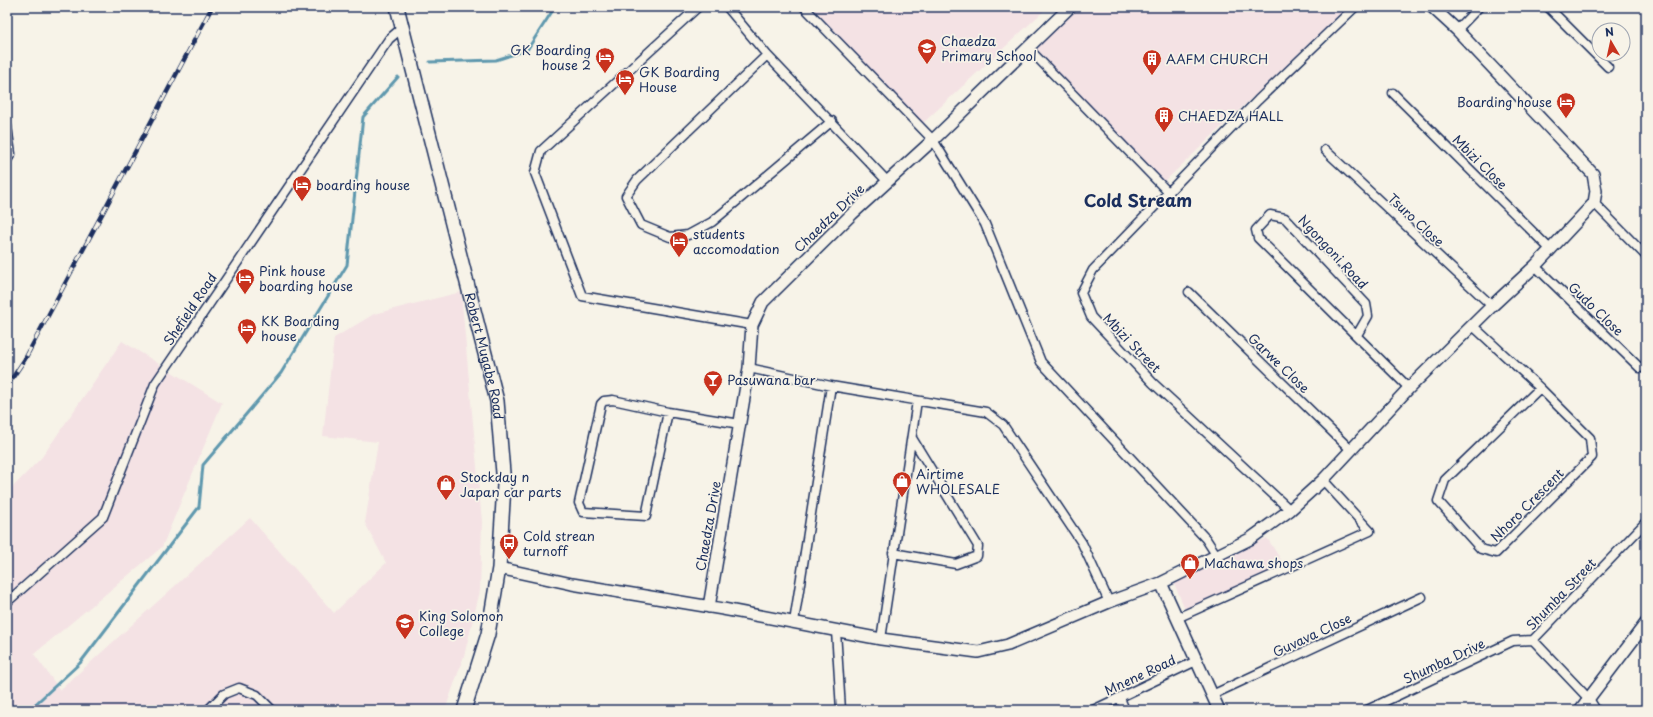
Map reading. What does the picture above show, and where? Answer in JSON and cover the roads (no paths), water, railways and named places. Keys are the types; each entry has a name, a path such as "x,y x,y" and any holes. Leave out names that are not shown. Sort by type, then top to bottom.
{"main road":[{"name":"Robert Mugabe Road","path":"397,7 497,401 504,485 499,568 488,634 464,710"}],"street":[{"path":"698,7 541,151 535,173 582,296 752,325"},
{"path":"727,7 768,55 888,182"},
{"path":"804,7 933,140 984,224 1041,362 1206,539 1217,556"},
{"name":"Chaedza Drive","path":"708,607 749,368 752,325 763,302 852,214 933,140 1070,7"},
{"name":"Mbizi Street","path":"1290,510 1153,383 1090,317 1081,293 1093,270 1258,100 1355,7"},
{"path":"499,568 580,585 794,622 836,631 978,652 1008,645 1109,602 1161,583 1250,539 1290,510 1323,480 1409,388 1535,266 1594,203 1596,191 1593,174 1456,30 1432,7"},
{"path":"1456,30 1479,7"},
{"path":"1548,7 1608,67"},
{"name":"Shefield Road","path":"7,602 103,517 155,384 385,44 403,27"},
{"path":"1028,48 1169,193"},
{"path":"768,55 637,180 626,196 641,225 670,237 688,235 712,222 832,121"},
{"name":"Mbizi Close","path":"1393,93 1550,249"},
{"path":"7,126 11,154 7,160"},
{"name":"Tsuro Close","path":"1324,150 1492,306"},
{"path":"1594,203 1646,256"},
{"name":"Ngongoni Road","path":"1357,335 1368,316 1366,304 1285,218 1270,215 1256,230 1258,238 1409,388"},
{"name":"Gudo Close","path":"1535,266 1640,368"},
{"name":"Garwe Close","path":"1189,292 1351,450"},
{"name":"Nhoro Crescent","path":"1473,326 1540,388 1590,438 1592,457 1496,553 1481,549 1438,501 1446,480 1540,388"},
{"path":"749,368 832,386 986,412 1003,425 1082,543 1109,602"},
{"path":"794,622 832,386"},
{"path":"668,412 646,516 583,512 579,503 601,404 604,401 613,400 668,412 740,424"},
{"path":"880,638 917,401"},
{"path":"893,553 956,564 977,556 978,546 912,438"},
{"path":"1177,618 1370,531 1323,480"},
{"name":"Shumba Street","path":"1596,710 1589,699 1533,640 1646,522"},
{"path":"1161,583 1219,710"},
{"name":"Guvava Close","path":"1212,695 1422,597"},
{"path":"1580,710 1646,623"},
{"path":"836,631 841,710"},
{"name":"Shumba Drive","path":"1367,710 1513,641 1533,640"},
{"name":"Mnene Road","path":"1093,710 1196,662"},
{"path":"208,710 224,694 239,688 257,695 272,710"},
{"path":"1120,698 1125,710"}],"waterway":[{"path":"430,62 496,60 527,50 555,7"},
{"path":"29,710 80,663 199,507 203,465 281,373 347,265 363,117 398,77"}],"railway":[{"path":"7,386 25,359 212,7"}],"place":[{"name":"Chaedza Primary School","path":"927,65"},
{"name":"GK Boarding house 2","path":"605,74"},
{"name":"AAFM CHURCH","path":"1152,76"},
{"name":"GK Boarding House","path":"625,96"},
{"name":"Boarding house","path":"1566,119"},
{"name":"CHAEDZA HALL","path":"1164,133"},
{"name":"boarding house","path":"302,202"},
{"name":"students accomodation","path":"679,258"},
{"name":"Pink house boarding house","path":"245,295"},
{"name":"KK Boarding house","path":"247,345"},
{"name":"Pasuwana bar","path":"713,397"},
{"name":"Airtime WHOLESALE","path":"902,498"},
{"name":"Stockday n Japan car parts","path":"446,501"},
{"name":"Cold strean turnoff","path":"509,560"},
{"name":"Machawa shops","path":"1190,580"},
{"name":"King Solomon College","path":"405,640"}],"district":[{"name":"Cold Stream","path":"1138,201"}]}
